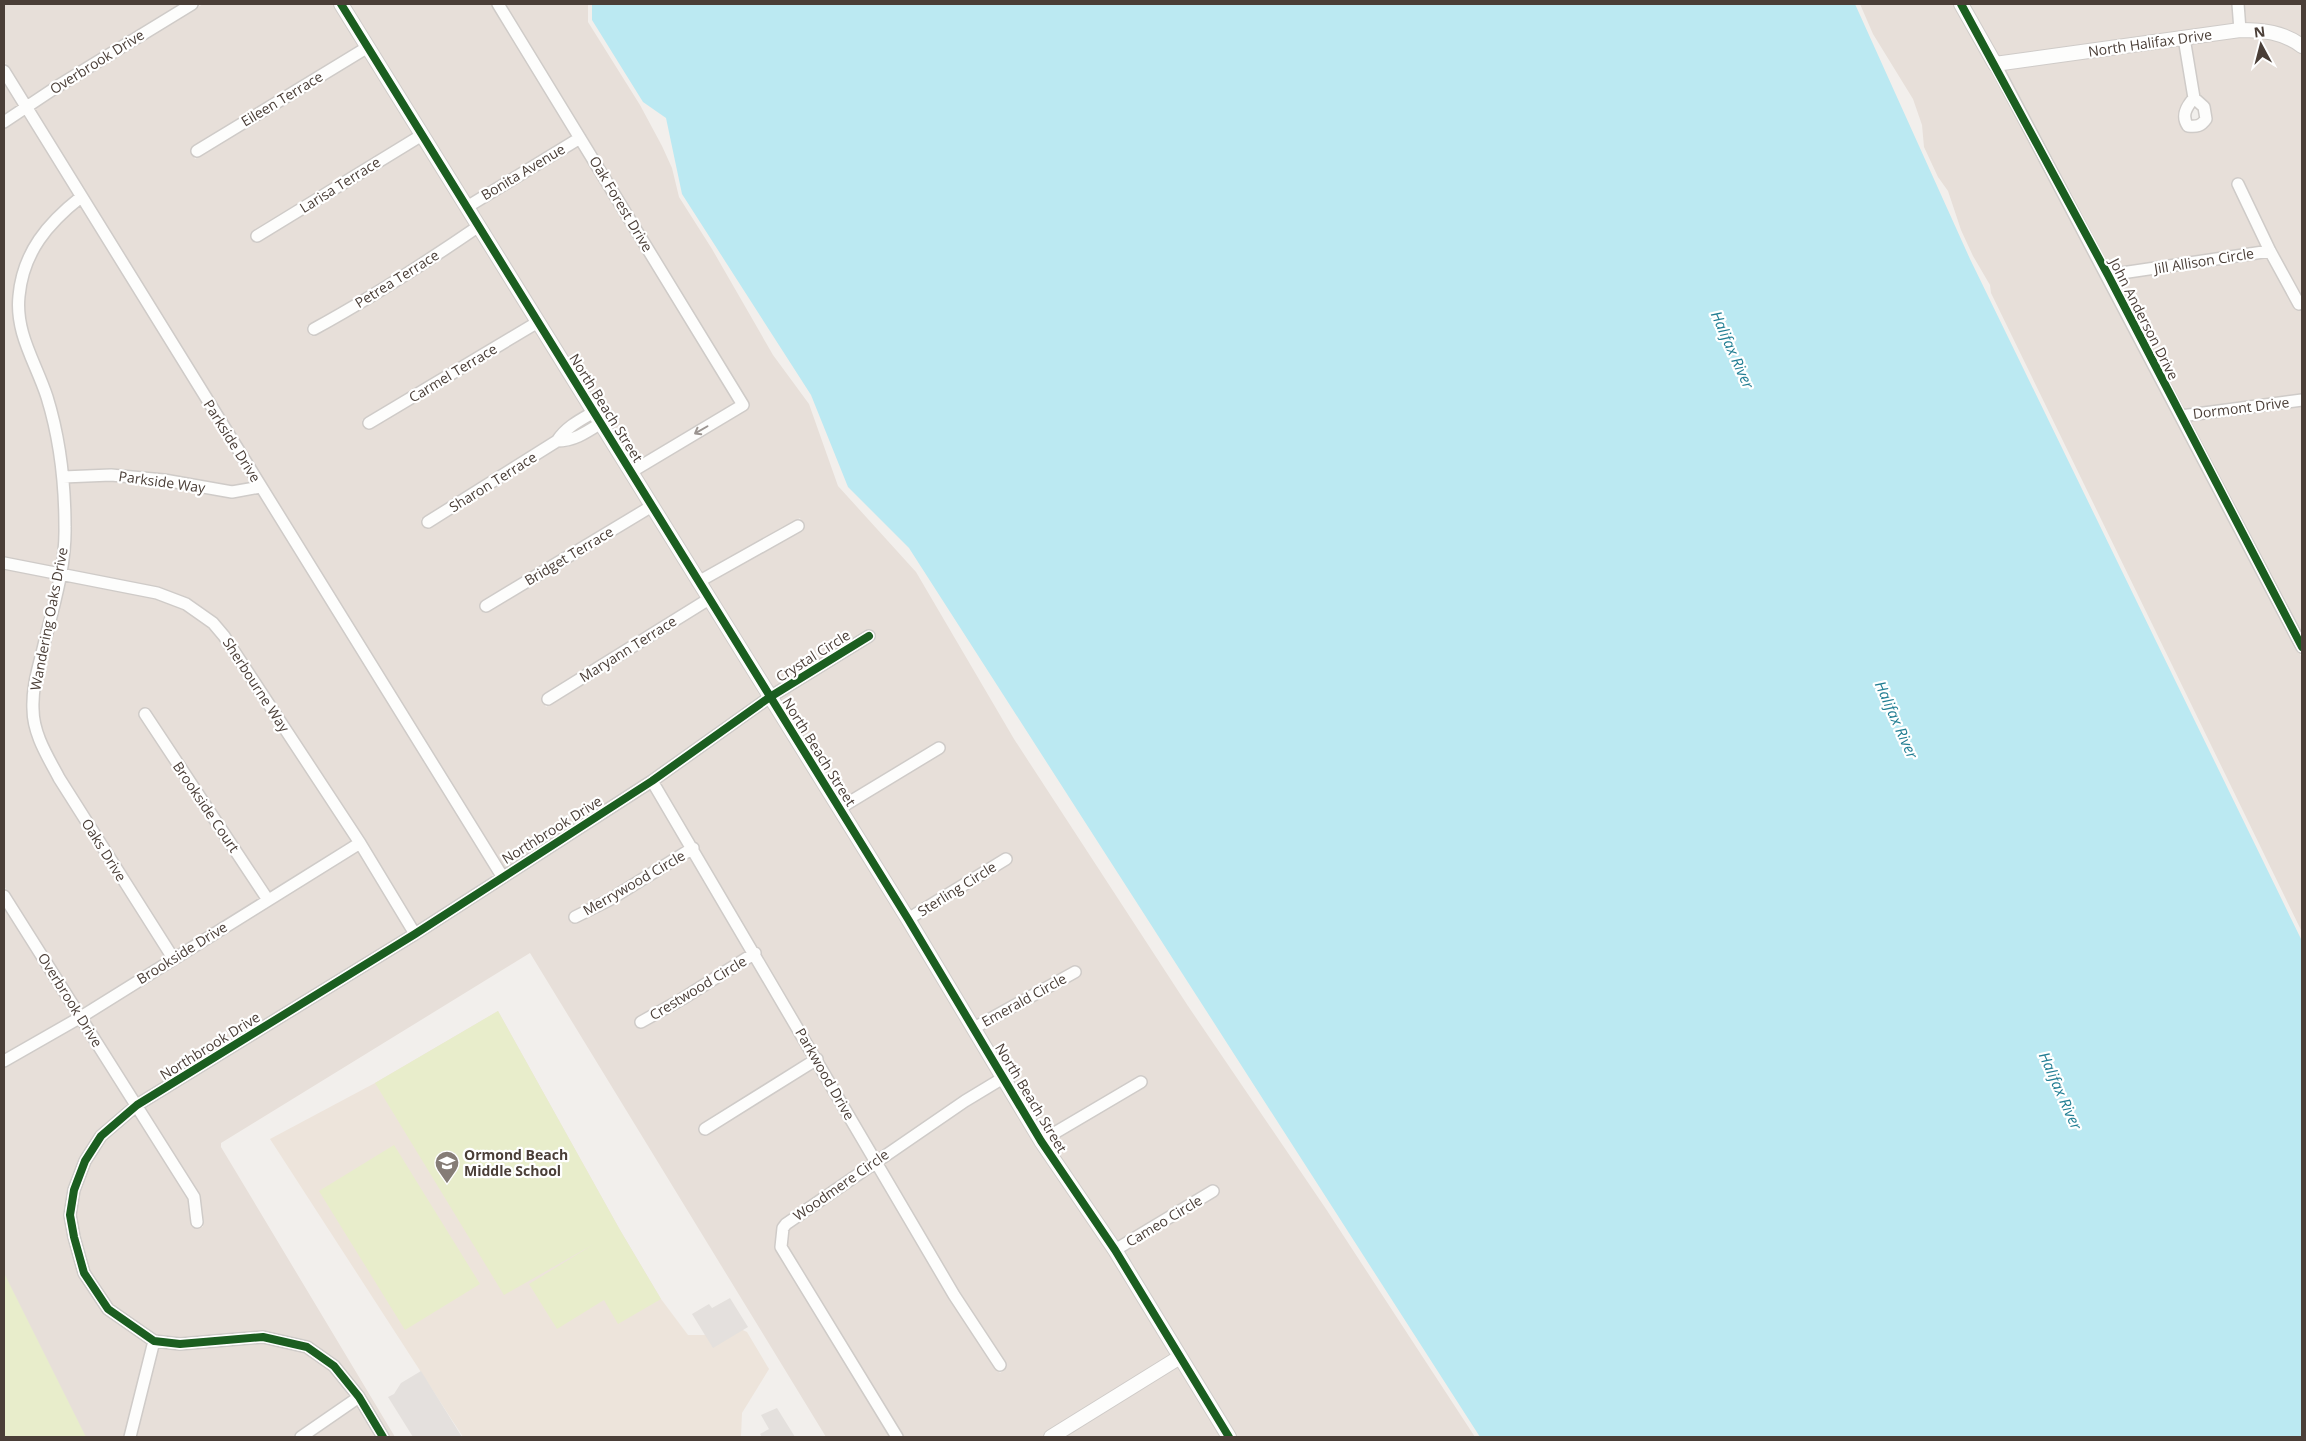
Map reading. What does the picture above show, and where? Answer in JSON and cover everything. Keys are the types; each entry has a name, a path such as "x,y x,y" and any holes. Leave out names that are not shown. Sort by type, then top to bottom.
{"street":[{"name":"Overbrook Drive","path":"4,122 192,4"},
{"name":"North Beach Street","path":"341,4 840,808 1041,1141 1115,1250 1229,1437"},
{"name":"Oak Forest Drive","path":"498,4 743,406 630,472"},
{"name":"John Anderson Drive","path":"1961,4 2108,275 2302,647"},
{"path":"2238,4 2240,30"},
{"name":"North Halifax Drive","path":"1994,64 2240,30 2265,30 2292,38 2302,46"},
{"path":"2184,38 2194,98"},
{"name":"Eileen Terrace","path":"197,151 368,47"},
{"name":"Parkside Drive","path":"4,71 502,876"},
{"name":"Larisa Terrace","path":"257,236 422,135"},
{"name":"Bonita Avenue","path":"467,207 580,138"},
{"path":"2238,184 2270,251 2299,304"},
{"name":"Wandering Oaks Drive","path":"40,739 32,710 34,683 60,574 65,529 63,477 60,450 47,397 21,330 19,296 28,259 36,244 57,217 81,197"},
{"name":"Petrea Terrace","path":"314,329 356,306 433,258 479,226"},
{"name":"Jill Allison Circle","path":"2108,275 2270,251"},
{"name":"Carmel Terrace","path":"369,423 538,322"},
{"name":"Dormont Drive","path":"2181,416 2302,400"},
{"name":"Sharon Terrace","path":"428,522 557,441 566,441 580,436 598,418"},
{"name":"Parkside Way","path":"63,477 111,475 164,480 232,492 260,487"},
{"name":"Bridget Terrace","path":"486,606 652,506"},
{"path":"698,582 798,526"},
{"name":"Sherbourne Way","path":"4,563 157,593 186,604 213,623 224,636 360,843 415,934"},
{"name":"Maryann Terrace","path":"548,699 709,599"},
{"name":"Crystal Circle","path":"770,697 868,636"},
{"name":"Northbrook Drive","path":"383,1437 360,1397 334,1366 307,1347 263,1337 180,1344 154,1341 108,1309 84,1273 74,1238 70,1215 74,1190 85,1161 101,1136 137,1105 415,934 502,876 652,781 770,697"},
{"name":"Brookside Court","path":"144,714 268,900"},
{"name":"Oaks Drive","path":"40,739 60,778 173,958"},
{"path":"840,808 939,748"},
{"name":"Parkwood Drive","path":"652,781 755,953 954,1295 1000,1366"},
{"name":"Brookside Drive","path":"4,1061 81,1017 360,843"},
{"name":"Merrywood Circle","path":"576,917 609,900 693,848"},
{"name":"Sterling Circle","path":"908,919 1006,859"},
{"name":"Overbrook Drive","path":"4,896 194,1196 197,1222"},
{"name":"Crestwood Circle","path":"642,1022 755,953"},
{"name":"Emerald Circle","path":"974,1028 1074,972"},
{"path":"705,1129 817,1059"},
{"name":"Woodmere Circle","path":"897,1437 781,1247 783,1228 876,1161 1003,1078"},
{"path":"1041,1141 1140,1082"},
{"name":"Cameo Circle","path":"1115,1250 1212,1192"},
{"path":"130,1437 154,1341"},
{"path":"1051,1437 1180,1357"},
{"path":"301,1437 360,1397"}],"shaded area":[{"path":"4,4 182,4 28,100 4,61"},
{"path":"203,4 335,4 361,45 191,149 195,159 366,54 415,133 251,233 255,243 420,142 472,224 354,300 307,326 311,336 359,310 478,233 531,320 362,420 367,430 536,330 587,410 570,420 554,437 421,519 426,529 559,447 568,447 600,431 645,504 480,604 484,613 650,514 702,597 541,697 546,707 708,606 763,695 650,776 504,869 33,109"},
{"path":"347,4 492,4 573,136 468,200"},
{"path":"504,4 588,4 588,22 640,105 662,146 672,168 679,197 712,249 773,355 809,404 838,486 916,572 1014,739 1188,1006 1326,1209 1475,1437 1235,1437 1122,1252 1219,1194 1215,1184 1116,1243 1048,1143 1147,1084 1143,1075 1042,1134 981,1031 1081,975 1077,965 975,1021 915,921 1012,861 1008,852 910,912 847,811 945,751 940,741 841,801 777,699 875,639 870,629 771,690 705,584 804,528 800,518 700,575 638,474 750,407"},
{"path":"1860,4 1956,4 2302,658 2302,932 1991,293 1990,285 1973,256 1961,230 1948,191 1938,177 1924,147 1922,125 1913,99 1873,34"},
{"path":"1967,4 2233,4 2235,25 1997,58"},
{"path":"2243,4 2302,4 2302,39 2244,24"},
{"path":"2240,35 2265,35 2290,43 2302,53 2302,300 2274,249 2239,177 2231,182 2262,247 2110,270 2003,68 2180,45 2189,96 2184,130 2196,133 2206,128 2211,119 2211,113 2208,105 2198,95 2190,43"},
{"path":"4,80 19,106 4,116"},
{"path":"25,115 74,196 53,213 31,241 23,258 14,297 16,332 42,398 55,450 60,529 56,567 4,558 4,129"},
{"path":"578,145 736,403 632,464 474,209"},
{"path":"80,205 252,483 232,486 164,474 111,469 67,472 25,329 24,297 32,262 40,247 60,221"},
{"path":"2267,257 2297,311 2302,308 2302,395 2183,410 2116,280"},
{"path":"2302,406 2302,636 2189,421"},
{"path":"111,480 163,485 210,495 232,497 258,493 495,874 417,926 228,633 159,588 66,569 68,483"},
{"path":"4,569 54,578 29,682 28,710 33,736 40,754 56,781 166,956 82,1009 4,886"},
{"path":"64,580 156,599 184,609 210,627 221,639 352,841 269,893 145,707 138,714 261,898 174,951 64,776 44,737 37,710 39,684"},
{"path":"768,704 996,1076 878,1154 659,782"},
{"path":"651,788 686,846 606,895 569,915 574,924 611,905 691,856 748,951 680,994 635,1019 640,1029 685,1004 753,961 810,1057 698,1127 703,1136 815,1066 869,1159 783,1219 779,1225 776,1246 891,1437 826,1437 530,953 221,1143 221,1147 395,1437 389,1437 361,1390 308,1342 264,1331 180,1339 156,1335 112,1305 88,1270 78,1236 75,1215 79,1192 89,1164 104,1140 136,1113 189,1199 193,1228 203,1227 198,1194 144,1107 414,941"},
{"path":"358,850 408,932 138,1098 88,1018"},
{"path":"4,905 74,1015 4,1054"},
{"name":"Ormond Beach Middle School","path":"498,1011 620,1230 661,1299 688,1335 704,1335 726,1322 747,1332 769,1369 742,1413 741,1437 463,1437 270,1139 375,1083"},
{"path":"79,1024 130,1104 70,1188 80,1276 149,1343 125,1437 55,1437 4,1317 4,1067"},
{"path":"1002,1085 1111,1253 1173,1355 1041,1437 902,1437 786,1245 788,1230 875,1169 950,1298 1000,1373 1007,1366 958,1292 883,1163"},
{"path":"730,1298 748,1327 713,1348 692,1314 709,1304 712,1308"},
{"path":"263,1342 305,1352 331,1370 352,1396 292,1437 135,1437 158,1347 180,1350"},
{"path":"1179,1364 1223,1437 1062,1437"},
{"path":"421,1371 462,1437 413,1437 388,1397 394,1394 401,1383"},
{"path":"358,1404 377,1437 311,1437"},
{"path":"777,1408 795,1437 762,1437 760,1434 769,1429 761,1415"}],"green space":[{"path":"498,1011 620,1230 661,1299 618,1324 604,1300 557,1329 529,1284 594,1244 504,1295 375,1083"},
{"path":"394,1145 480,1284 405,1330 319,1191"},
{"path":"4,1273 86,1437 4,1437"}],"water":[{"name":"Halifax River","path":"592,4 1855,4 1970,259 2302,941 2302,1437 1480,1437 909,548 848,487 811,395 682,194 666,118 643,102 592,20"}],"cycle path":[{"path":"341,4 908,919 1041,1141 1115,1250 1229,1437"},
{"path":"1961,4 2108,275 2302,647"},
{"path":"383,1437 359,1397 334,1366 307,1347 263,1337 180,1344 154,1341 108,1309 84,1273 70,1215 74,1190 85,1161 101,1136 137,1105 415,934 652,781 770,697 869,636"}],"place":[{"name":"Ormond Beach Middle School","path":"447,1184"}]}
